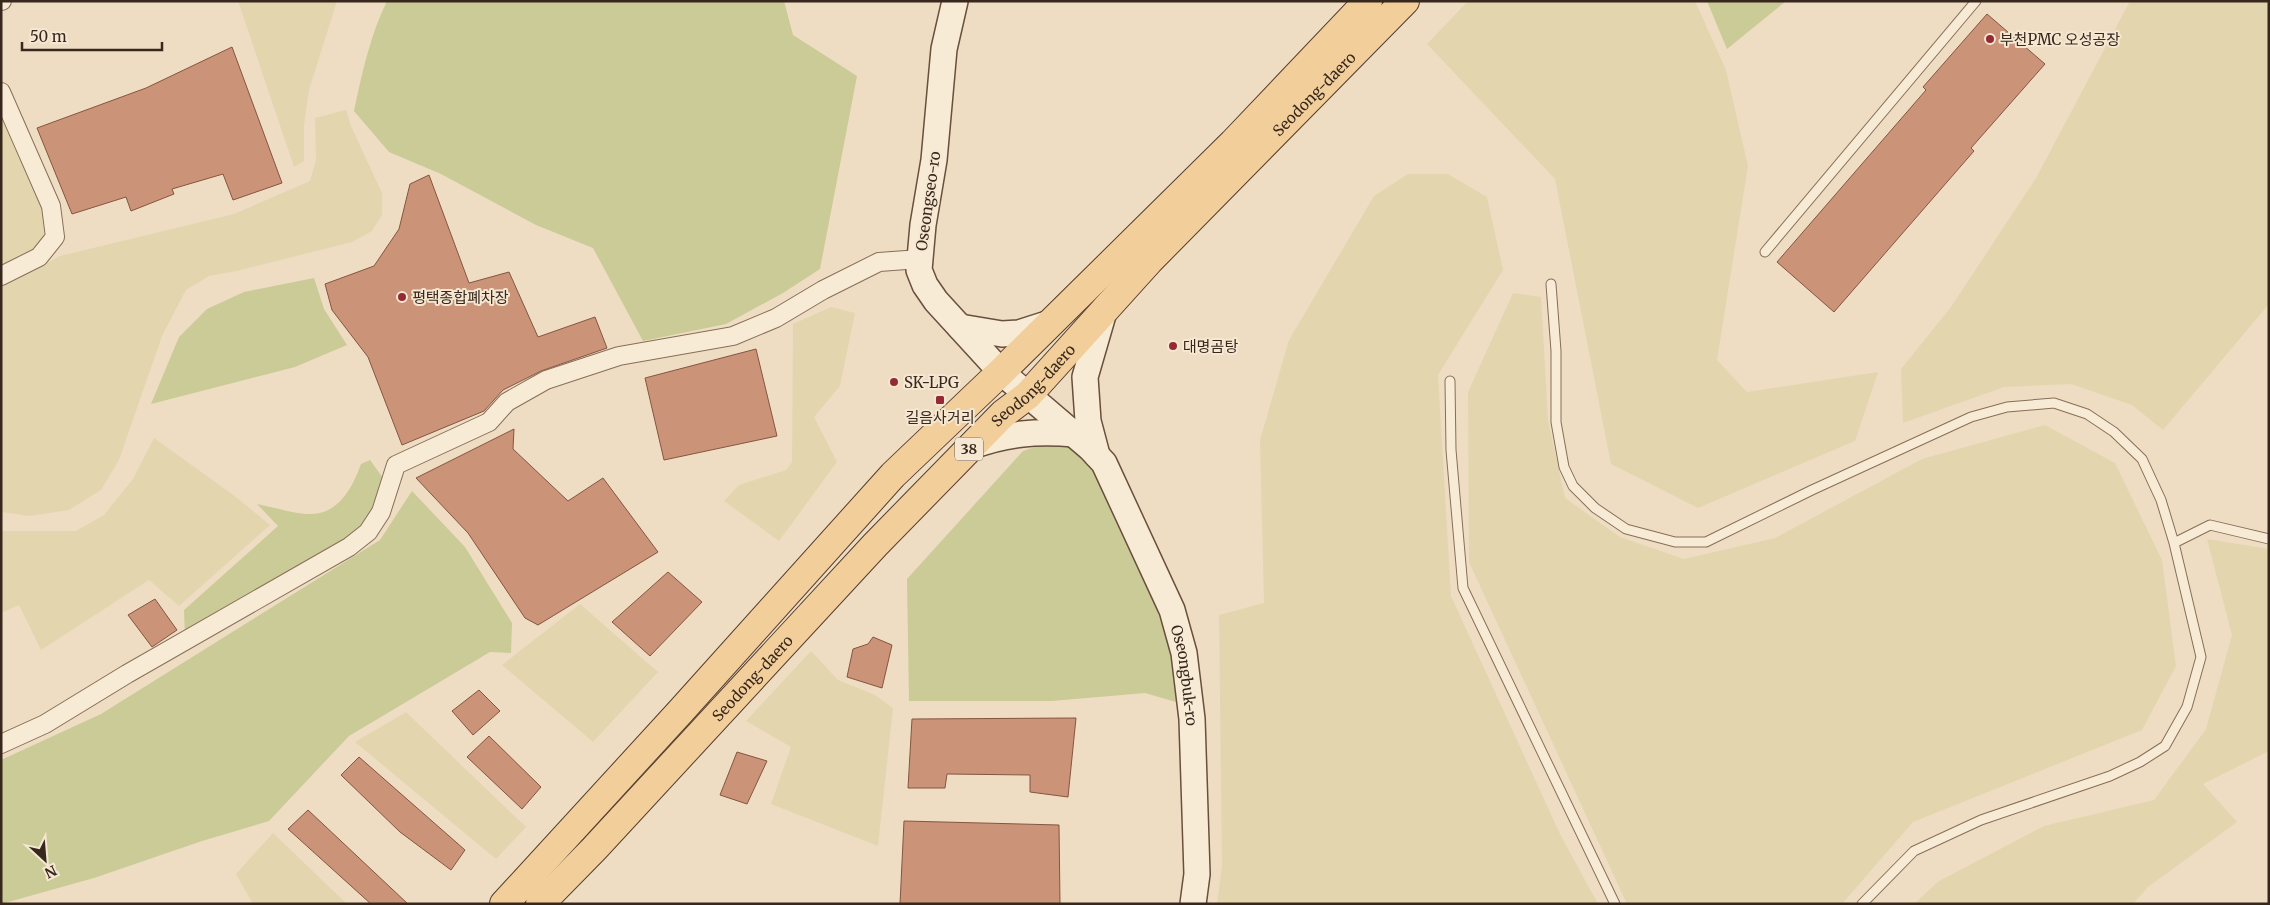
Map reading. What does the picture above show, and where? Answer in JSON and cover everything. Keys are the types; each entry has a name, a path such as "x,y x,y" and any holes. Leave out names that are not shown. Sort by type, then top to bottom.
{"main road":[{"name":"Seodong-daero","path":"504,904 893,475 1002,372 1233,143 1368,1"},
{"name":"Seodong-daero","path":"540,904 594,849 875,545 1003,414 1028,394 1148,260 1405,1"}],"street":[{"name":"Oseongseo-ro","path":"955,1 944,49 934,160 922,225 919,270 924,285 1002,372 1100,459"},
{"path":"1,92 51,206 56,237 40,257 1,276"},
{"path":"1,744 45,724 127,674 349,547 368,532 381,512 396,465 489,422 507,402 546,380 619,356 733,336 776,318 823,290 879,262 920,259"},
{"path":"1100,459 1088,421 1086,377 1105,308"},
{"path":"960,327 1010,334 1050,323"},
{"path":"972,446 1011,434 1041,431 1074,434"},
{"name":"Oseongbuk-ro","path":"1100,459 1172,610 1184,653 1192,729 1197,874 1193,904"}],"lane":[{"path":"1765,252 1976,1"},
{"path":"1551,284 1556,351 1556,422 1564,467 1573,486 1595,508 1626,529 1675,542 1706,542 1812,490 1971,417 2007,407 2054,403 2087,414 2114,432 2142,459 2161,500 2174,543 2200,657 2187,707 2164,746 2140,762 2110,776 1981,820 1914,851 1862,904"},
{"path":"1450,382 1451,450 1463,588 1615,904"},
{"path":"2174,543 2210,526 2269,540"}],"shaded area":[{"path":"238,1 337,1 309,90 304,125 304,161 294,167"},
{"path":"1468,1 1695,1 1726,70 1748,166 1717,360 1747,392 1878,372 1855,441 1698,508 1611,464 1555,179 1427,44"},
{"path":"2130,1 2269,1 2269,304 2163,430 2132,405 2071,384 2004,387 1903,423 1901,369 1951,307 2036,178"},
{"path":"1,108 35,188 47,224 43,240 35,252 1,268"},
{"path":"346,110 351,126 382,193 382,215 372,231 352,242 237,271 209,276 186,290 162,336 119,460 101,490 69,510 29,516 1,512 1,287 60,256 234,214 310,181 316,160 315,118"},
{"path":"1408,174 1448,174 1487,197 1503,270 1438,375 1451,596 1560,834 1598,904 1217,904 1222,866 1219,615 1264,603 1260,440 1289,340 1374,196"},
{"path":"1513,293 1541,297 1548,420 1565,498 1620,537 1684,559 1775,538 1922,459 2045,425 2115,463 2162,560 2176,666 2142,730 1913,822 1842,904 1627,904 1469,562 1468,392"},
{"path":"831,307 855,313 840,386 814,417 837,462 779,541 724,501 739,485 786,470 792,462 793,324"},
{"path":"154,438 236,497 270,525 179,606 149,580 41,650 19,605 1,613 1,531 76,531 104,515 133,479"},
{"path":"2207,539 2269,549 2269,751 2203,784 2237,822 2148,887 2133,904 1914,904 1939,881 2044,826 2154,800 2206,729 2232,635"},
{"path":"580,604 658,672 593,742 502,665"},
{"path":"811,651 838,680 875,695 893,708 878,846 771,804 791,747 746,721"},
{"path":"406,712 526,827 496,859 355,742"},
{"path":"273,833 347,904 253,904 236,874"}],"green space":[{"path":"387,1 784,1 793,35 857,76 820,269 783,293 726,324 643,341 593,248 536,225 441,174 389,152 354,111 371,41"},
{"path":"1707,1 1786,1 1727,49"},
{"path":"314,278 324,309 347,345 295,367 151,404 179,337 207,309 244,292"},
{"path":"1049,442 1070,447 1092,465 1153,600 1171,648 1176,702 1145,693 1052,701 909,701 907,579 1023,451"},
{"path":"370,460 383,478 371,512 349,540 185,636 184,610 278,526 257,504 312,514 330,509 344,497 354,481 361,464"},
{"path":"412,491 465,547 512,623 511,653 490,652 349,736 269,821 202,841 94,878 1,904 1,760 101,714 380,540"}],"building":[{"path":"1987,14 2045,64 1971,148 1974,151 1834,312 1777,262 1926,90 1923,87"},
{"path":"232,47 282,183 233,200 223,174 172,189 174,194 131,211 126,197 72,214 37,128 146,88"},
{"name":"평택종합폐차장","path":"429,175 469,283 509,272 538,337 595,317 607,348 541,371 503,390 484,411 402,445 368,357 332,310 325,284 374,266 399,229 410,184"},
{"path":"756,349 777,436 664,460 645,378"},
{"path":"514,429 513,449 568,501 603,478 658,552 538,625 525,618 468,533 416,478"},
{"path":"668,572 702,602 650,656 612,622"},
{"path":"155,599 177,630 152,647 128,615"},
{"path":"873,637 892,645 882,688 847,677 853,649 868,644"},
{"path":"479,690 500,711 473,735 452,711"},
{"path":"1076,718 1068,797 1030,792 1030,775 947,774 945,788 908,788 912,719"},
{"path":"489,736 541,787 522,809 467,757"},
{"path":"737,752 767,761 747,804 720,795"},
{"path":"359,757 465,850 451,870 400,832 341,775"},
{"path":"308,810 408,904 371,904 288,829"},
{"path":"904,821 1059,825 1060,904 900,904"}],"place":[{"name":"부천PMC 오성공장","path":"1990,39"},
{"name":"평택종합폐차장","path":"402,297"},
{"name":"대명곰탕","path":"1173,346"},
{"name":"SK-LPG","path":"894,382"},
{"name":"길음사거리","path":"940,400"}]}
